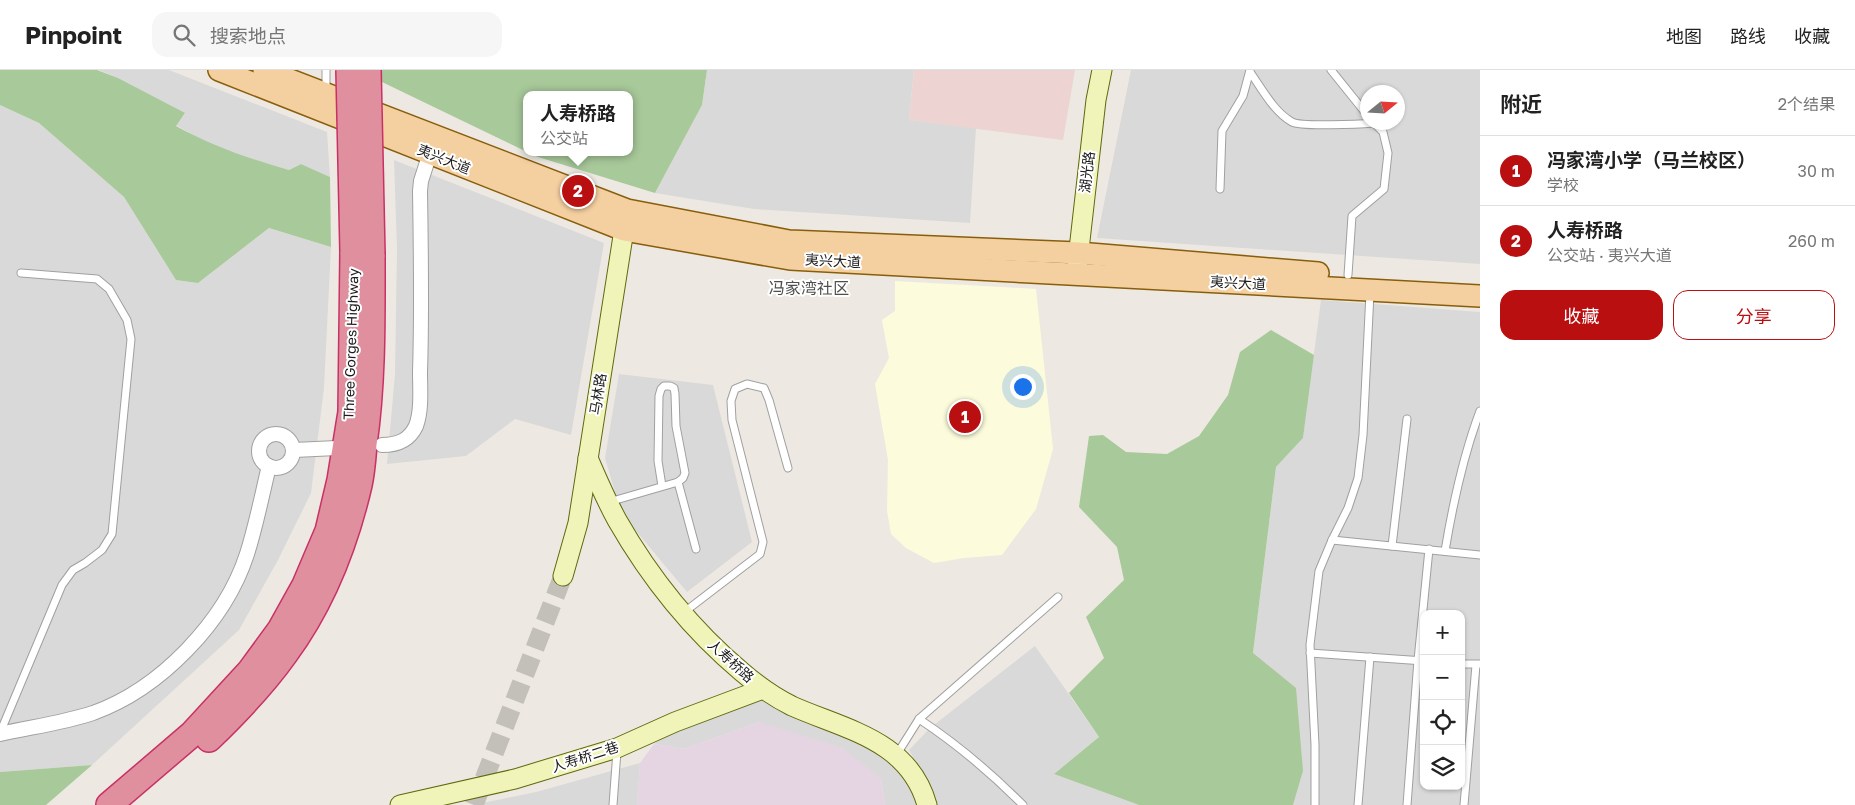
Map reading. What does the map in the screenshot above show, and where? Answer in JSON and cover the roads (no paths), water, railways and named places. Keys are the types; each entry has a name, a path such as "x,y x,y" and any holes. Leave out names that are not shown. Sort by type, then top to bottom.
{"highway":[{"name":"Three Gorges Highway","path":"134,805 190,756 236,712 285,655 315,607 340,548 359,484 372,368 349,70"},
{"name":"Three Gorges Highway","path":"109,805 192,734 250,671 280,630 309,576 328,531 340,480 351,412 363,253 368,70"}],"main road":[{"name":"夷兴大道","path":"219,70 430,153 626,220 789,240 1370,290 1480,296"},
{"name":"夷兴大道","path":"264,70 326,94 626,220"},
{"name":"夷兴大道","path":"1077,264 1348,275 1480,284"}],"street":[{"name":"湖光路","path":"1077,264 1096,100 1102,70"},
{"path":"382,445 395,445 407,440 416,426 419,411 421,341 420,191 430,153"},
{"name":"马林路","path":"563,576 578,523 626,220"},
{"path":"276,433 286,436 294,450 293,456 286,465 274,468 261,458 259,452 260,446 266,437 276,433"},
{"path":"294,450 337,448"},
{"name":"人寿桥路","path":"588,458 617,520 653,575 707,640 763,689 790,704 872,738 896,754 912,774 925,797 927,805"},
{"path":"0,734 93,712 118,701 144,686 171,665 212,623 231,591 246,556 269,466"},
{"name":"人寿桥二巷","path":"400,805 515,779 618,748 675,722 763,689"}],"lane":[{"path":"326,70 326,94"},
{"path":"1331,70 1360,106"},
{"path":"1250,71 1277,110 1294,123 1360,124"},
{"path":"1220,189 1222,131 1243,96 1250,71"},
{"path":"1348,275 1352,216 1384,188 1388,153 1381,130"},
{"path":"0,734 62,585 73,570 102,550 112,534 131,339 128,320 109,289 97,278 21,273"},
{"path":"1315,805 1315,745 1310,653 1319,571 1348,508 1358,478 1364,435 1370,290"},
{"path":"683,613 760,554 762,548 763,542 732,420 731,401 735,389 747,384 764,388 788,468"},
{"path":"608,502 678,482 683,478 685,473 676,426 675,394 674,388 670,386 664,386 659,396 658,446 662,486"},
{"path":"1445,550 1454,498 1480,411"},
{"path":"1392,546 1407,419"},
{"path":"678,482 696,548"},
{"path":"1332,540 1428,548 1480,555"},
{"path":"1421,655 1428,548"},
{"path":"896,754 919,719 1058,597"},
{"path":"1310,653 1420,661"},
{"path":"1358,805 1370,657"},
{"path":"1464,805 1478,664 1465,664"},
{"path":"1407,805 1420,671"},
{"path":"919,719 946,737 990,772 1023,805"},
{"path":"613,805 618,748"}],"tunnel":[{"path":"474,805 563,576"}],"place":[{"name":"人寿桥路","path":"578,191"},
{"name":"冯家湾小学（马兰校区）","path":"965,417"}],"district":[{"name":"冯家湾社区","path":"809,288"}]}
